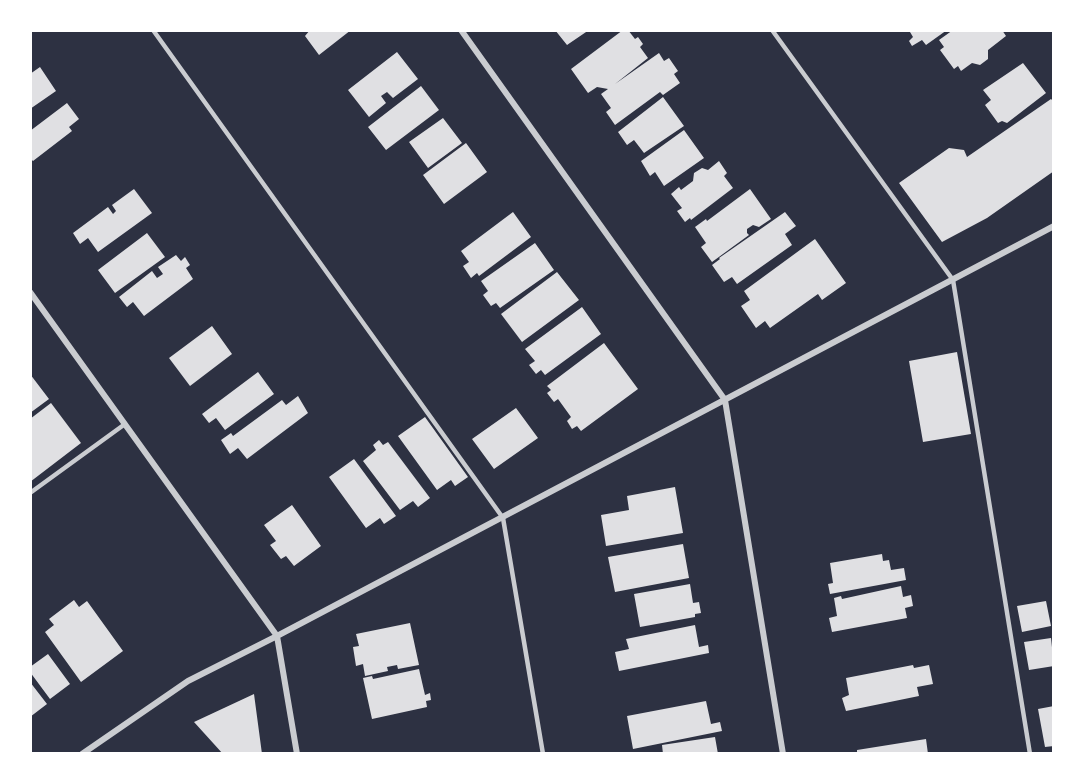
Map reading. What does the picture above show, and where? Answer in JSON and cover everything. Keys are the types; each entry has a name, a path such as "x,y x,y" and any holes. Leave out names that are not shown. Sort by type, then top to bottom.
{"street":[{"path":"461,30 725,400 783,754"},
{"path":"82,754 188,681 503,518 1054,226"},
{"path":"30,292 278,636 297,754"}],"lane":[{"path":"153,30 503,518 543,754"},
{"path":"772,30 953,280 1030,754"},
{"path":"30,493 125,424"}],"building":[{"path":"310,30 351,30 319,55 305,36"},
{"path":"555,30 589,30 567,45"},
{"path":"623,30 628,30 635,39 638,37 643,44 640,47 648,58 615,84 659,53 664,61 669,58 678,71 674,74 680,83 663,95 660,92 615,125 606,112 611,108 601,94 608,89 597,87 588,93 571,69"},
{"path":"913,30 947,30 926,45 922,40 912,46 909,41 913,37 910,32"},
{"path":"953,30 1002,30 1006,36 988,50 988,59 980,65 972,63 961,71 958,66 954,69 940,50 944,47 939,40"},
{"path":"397,52 418,79 393,98 387,92 381,96 386,103 369,117 348,90"},
{"path":"1023,63 1046,93 1007,123 1002,121 998,123 985,105 991,100 983,90"},
{"path":"40,67 56,91 30,109 30,74"},
{"path":"421,86 439,110 386,150 368,127"},
{"path":"663,97 684,126 644,153 634,140 627,145 618,132"},
{"path":"1051,99 1054,102 1054,171 987,218 942,242 899,183 949,148 964,150 967,157"},
{"path":"67,103 79,119 69,127 72,131 33,161 30,158 30,131"},
{"path":"443,118 462,143 428,168 409,142"},
{"path":"684,130 704,158 664,186 655,172 650,176 641,161"},
{"path":"466,143 487,172 444,204 423,175"},
{"path":"719,161 727,173 724,176 733,188 691,220 690,218 685,222 677,211 682,208 671,194 679,187 681,190 693,181 694,173 702,168 708,170"},
{"path":"134,189 152,213 98,252 88,238 80,244 73,233 108,207 113,214 116,211 112,205"},
{"path":"750,189 771,219 759,227 753,225 747,229 749,235 712,262 701,247 706,243 695,227 706,219 707,221"},
{"path":"513,212 531,237 479,276 477,273 471,278 463,266 469,262 461,251"},
{"path":"785,212 796,226 785,234 792,245 737,284 732,277 724,282 712,265"},
{"path":"147,233 165,257 115,293 98,270"},
{"path":"815,239 846,283 822,300 818,294 770,328 765,321 756,328 741,306 750,300 744,291"},
{"path":"535,243 554,270 500,308 496,303 491,306 483,295 488,291 481,281"},
{"path":"176,255 181,261 185,257 190,265 186,268 193,279 144,316 133,302 127,307 119,297 152,271 157,278 163,274 158,267"},
{"path":"557,272 579,300 522,342 501,314"},
{"path":"582,307 601,334 545,375 541,370 536,374 529,365 535,361 525,349"},
{"path":"212,326 232,354 190,386 169,358"},
{"path":"604,343 638,389 581,431 577,426 572,429 567,421 571,417 558,399 554,402 547,393 551,390 547,386"},
{"path":"957,352 971,434 923,442 909,361"},
{"path":"258,372 274,394 225,430 216,418 209,423 202,414"},
{"path":"30,374 49,399 30,413"},
{"path":"298,396 308,413 247,459 238,448 230,454 221,440 231,433 233,436 282,400 286,405"},
{"path":"51,403 81,443 30,482 30,419"},
{"path":"516,408 538,438 494,469 472,439"},
{"path":"425,417 468,477 455,486 451,480 437,490 398,436"},
{"path":"379,440 383,445 388,442 430,498 418,507 413,501 400,510 363,461 376,450 373,445"},
{"path":"354,459 396,516 384,524 380,518 366,528 329,477"},
{"path":"675,487 683,533 606,546 601,515 629,510 627,496"},
{"path":"292,505 321,546 294,566 286,556 281,559 270,545 276,541 264,525"},
{"path":"683,544 689,578 615,592 608,557"},
{"path":"882,554 883,561 889,560 891,570 904,568 906,580 830,594 828,584 833,583 830,563"},
{"path":"690,584 693,603 699,602 701,613 695,614 695,617 640,627 634,594"},
{"path":"901,586 903,597 911,595 913,606 905,608 907,618 832,632 829,618 837,616 834,598 841,596 842,599"},
{"path":"74,600 79,607 87,601 123,651 81,682 45,632 54,625 49,619"},
{"path":"1046,601 1051,626 1022,632 1017,606"},
{"path":"410,623 419,665 398,669 397,665 387,667 388,671 365,676 363,664 356,666 353,647 359,646 356,634"},
{"path":"695,625 699,647 708,645 709,653 619,671 615,652 629,649 626,639"},
{"path":"1051,638 1054,666 1029,670 1024,642"},
{"path":"48,654 70,684 50,699 30,672 30,667"},
{"path":"913,665 914,668 929,665 933,684 917,687 919,696 846,711 842,698 849,695 846,678"},
{"path":"419,669 425,695 430,693 431,700 426,701 427,707 372,719 363,678 372,676 373,679"},
{"path":"30,682 47,704 30,717"},
{"path":"254,694 262,754 223,754 194,722"},
{"path":"706,701 711,724 720,722 722,731 633,749 627,716"},
{"path":"1054,706 1054,746 1045,747 1038,709"},
{"path":"715,737 718,754 663,754 662,745"},
{"path":"926,739 928,754 857,754 857,750"}]}
